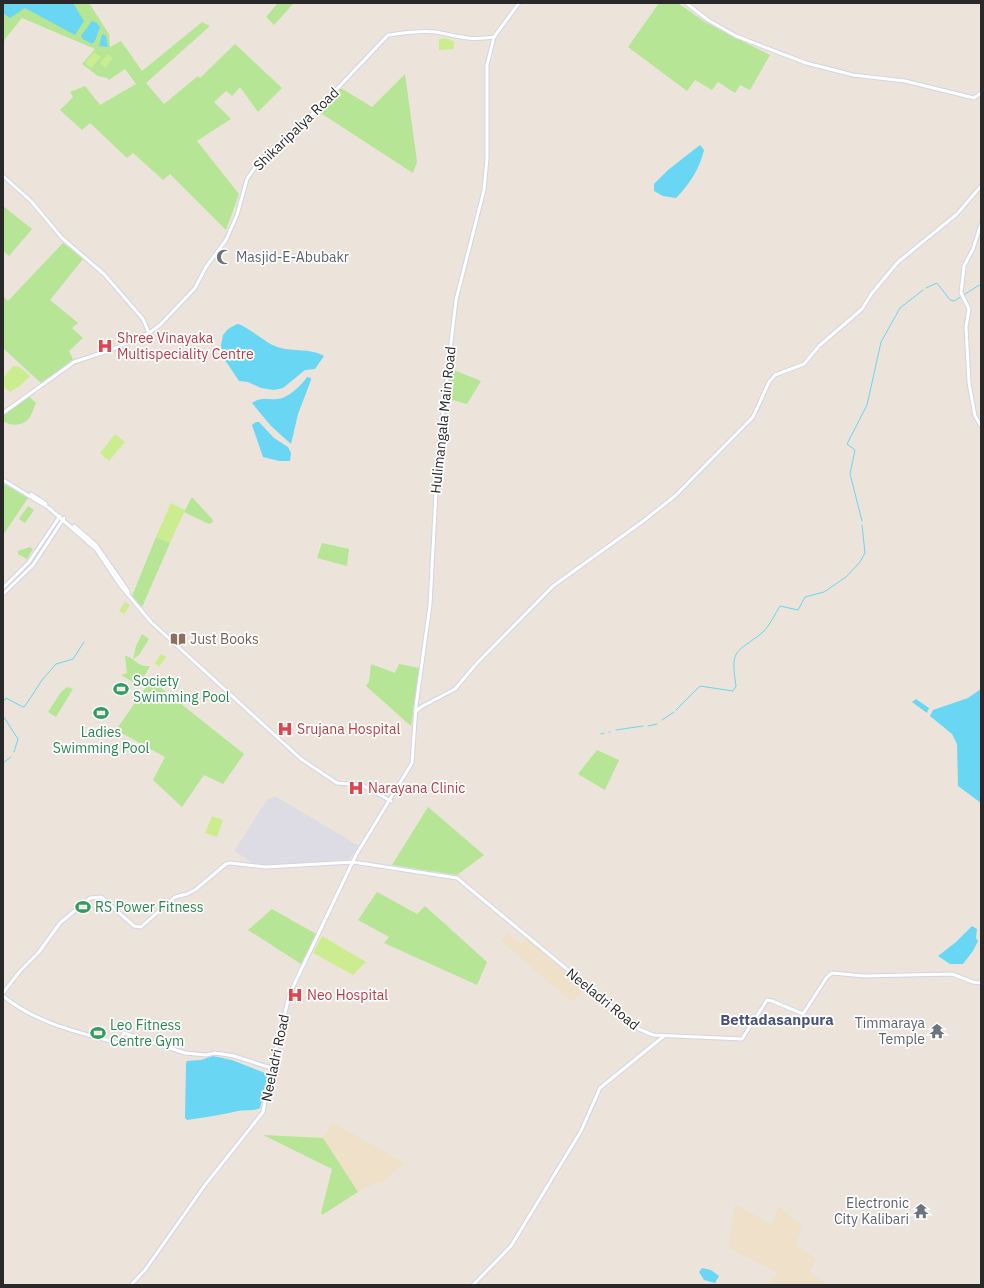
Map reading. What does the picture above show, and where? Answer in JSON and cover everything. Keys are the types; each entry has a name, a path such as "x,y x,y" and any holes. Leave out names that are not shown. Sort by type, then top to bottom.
{"street":[{"path":"494,37 519,3"},
{"path":"686,3 708,20 736,36 806,63 854,75 905,82 974,98 981,93"},
{"name":"Shikaripalya Road","path":"3,413 74,362 111,350 149,333 160,325 195,288 206,267 226,240 237,215 247,178 260,160 318,109 388,35 434,32 477,40 494,37"},
{"name":"Hulimangala Main Road","path":"391,801 412,763 415,712 430,605 437,462 456,300 477,213 482,202 487,172 487,65 494,37"},
{"path":"3,176 31,201 62,238 104,274 143,319 149,333"},
{"path":"415,712 421,707 455,689 477,663 553,586 676,496 753,416 769,382 775,375 804,364 819,346 862,309 872,293 898,262 957,214 981,186"},
{"path":"981,224 973,249 964,266 961,293 969,309 966,327 969,383 974,411 981,426"},
{"path":"3,479 32,496 96,545 140,610 164,634 192,657 301,759 329,779 341,784 362,785 391,801"},
{"path":"3,588 29,562 60,516"},
{"path":"3,594 33,564 64,519"},
{"name":"Neeladri Road","path":"131,1285 141,1276 209,1179 265,1107 271,1068 290,993 353,862 391,801"},
{"path":"3,992 20,971 39,952 60,923 90,898 101,897 134,926 141,927 175,897 195,890 226,864 230,863 266,867 353,862"},
{"name":"Neeladri Road","path":"353,862 457,878 639,1029 646,1033 664,1036 742,1039 766,1000 804,1014 827,977 832,973 864,976 952,974 973,982 981,983"},
{"path":"3,996 13,1004 38,1018 85,1034 118,1043 124,1032 185,1053 206,1055 215,1052 234,1056 271,1068"},
{"path":"474,1285 504,1254 515,1239 581,1131 600,1088 664,1036"}],"shaded area":[{"path":"275,796 359,846 349,859 258,866 234,851 267,800"},
{"path":"507,933 520,944 527,937 587,987 572,1002 501,941"},
{"path":"332,1122 405,1163 381,1183 375,1183 358,1192 323,1138"},
{"path":"735,1204 771,1224 779,1206 802,1226 796,1245 816,1259 810,1273 828,1285 768,1284 778,1273 728,1248"}],"green space":[{"path":"3,3 89,3 109,34 110,47 121,41 142,71 202,22 210,26 146,83 164,104 198,76 200,78 235,44 282,88 258,112 240,87 232,96 226,91 214,102 231,119 197,141 239,194 226,230 170,174 163,180 133,153 127,158 90,123 82,130 60,110 73,97 70,92 85,86 100,105 136,84 125,69 109,80 98,76 82,64 95,49 22,18 5,39 3,45"},
{"path":"278,3 293,4 274,25 266,17"},
{"path":"659,3 678,3 705,22 770,55 750,90 740,85 735,93 718,82 712,90 695,80 687,91 628,47"},
{"path":"445,38 454,41 454,49 439,50 439,39"},
{"path":"94,52 101,57 91,68 85,63"},
{"path":"108,54 113,58 105,68 100,63"},
{"path":"405,74 417,162 413,173 319,112 341,88 372,107"},
{"path":"3,206 32,229 9,256 3,251"},
{"path":"63,243 83,259 50,300 78,323 72,328 83,338 69,351 73,359 42,384 3,348 3,296 8,301"},
{"path":"13,366 20,367 30,376 21,385 10,392 3,386 3,378"},
{"path":"449,368 481,381 467,404 445,398"},
{"path":"28,395 36,403 29,419 14,425 3,421 3,413"},
{"path":"115,434 125,442 109,461 100,453"},
{"path":"4,484 28,498 3,535 3,486"},
{"path":"192,497 213,520 212,523 209,524 184,512"},
{"path":"171,503 185,510 170,543 156,537"},
{"path":"28,506 34,510 25,523 19,519"},
{"path":"156,537 170,543 142,607 132,596"},
{"path":"322,543 349,549 347,566 317,558"},
{"path":"30,547 33,549 27,559 18,554 18,551"},
{"path":"125,602 130,605 124,614 119,611"},
{"path":"142,634 149,639 139,655 133,659 136,646"},
{"path":"161,654 166,657 159,667 155,663"},
{"path":"125,656 131,658 139,664 150,666 142,680 133,682 121,675 127,673"},
{"path":"371,664 395,673 399,664 419,668 411,726 366,686 369,682"},
{"path":"151,680 244,754 223,784 204,775 182,807 153,780 165,757 116,730"},
{"path":"67,687 73,689 56,717 48,712 61,692"},
{"path":"597,750 619,760 605,790 578,774"},
{"path":"428,807 484,855 457,875 392,865"},
{"path":"212,816 223,820 217,837 205,833"},
{"path":"377,892 417,914 425,906 487,962 477,985 384,943 389,937 358,920"},
{"path":"272,909 316,934 301,964 248,930"},
{"path":"322,936 366,962 353,975 313,953"},
{"path":"263,1135 323,1138 358,1192 322,1215 321,1213 332,1169"}],"water":[{"path":"5,3 73,3 84,21 75,35 25,8 10,18 3,13 3,6"},
{"path":"92,21 97,23 100,27 95,41 92,44 83,39 81,36"},
{"path":"102,34 106,36 108,47 99,46"},
{"path":"700,145 704,150 697,170 690,182 676,198 663,196 654,191 654,184 668,170"},
{"path":"237,324 275,346 318,353 324,356 315,369 305,370 283,388 274,390 261,388 248,382 239,381 223,357 221,345 223,335 228,329"},
{"path":"307,377 311,378 311,380 298,414 291,444 271,426 252,403 261,399 277,399 285,397 302,384"},
{"path":"259,422 274,438 288,447 291,453 290,461 279,461 263,457 252,425"},
{"path":"981,689 981,803 958,786 957,744 952,734 930,716 933,710 968,698"},
{"path":"916,699 929,708 927,713 912,702"},
{"path":"972,926 977,929 976,938 978,941 973,951 963,964 950,964 938,956 956,942"},
{"path":"213,1056 232,1060 265,1073 267,1078 260,1108 187,1120 185,1118 186,1063 187,1061 201,1060"},
{"path":"702,1268 711,1270 719,1276 715,1283 704,1280 699,1272"}],"waterway":[{"path":"926,288 937,283 950,300 954,301 981,284"},
{"path":"862,521 850,474 855,450 847,444 867,405 881,342 900,308 923,290"},
{"path":"676,710 700,686 733,691 736,686 734,664 737,653 741,648 763,632 780,606 798,610 805,597 824,592 846,577 860,562 865,553 862,525"},
{"path":"3,702 6,698 23,707 25,706 42,680 56,664 73,659 84,642"},
{"path":"662,720 674,712"},
{"path":"3,716 18,739 14,752"},
{"path":"648,726 657,724"},
{"path":"616,730 643,726"},
{"path":"3,763 11,757"}],"place":[{"name":"Masjid-E-Abubakr","path":"224,257"},
{"name":"Shree Vinayaka Multispeciality Centre","path":"105,346"},
{"name":"Just Books","path":"178,639"},
{"name":"Society Swimming Pool","path":"121,689"},
{"name":"Ladies Swimming Pool","path":"101,713"},
{"name":"Srujana Hospital","path":"285,729"},
{"name":"Narayana Clinic","path":"356,788"},
{"name":"RS Power Fitness","path":"83,907"},
{"name":"Neo Hospital","path":"295,995"},
{"name":"Timmaraya Temple","path":"937,1031"},
{"name":"Leo Fitness Centre Gym","path":"98,1033"},
{"name":"Electronic City Kalibari","path":"921,1211"}],"district":[{"name":"Bettadasanpura","path":"777,1020"}]}
